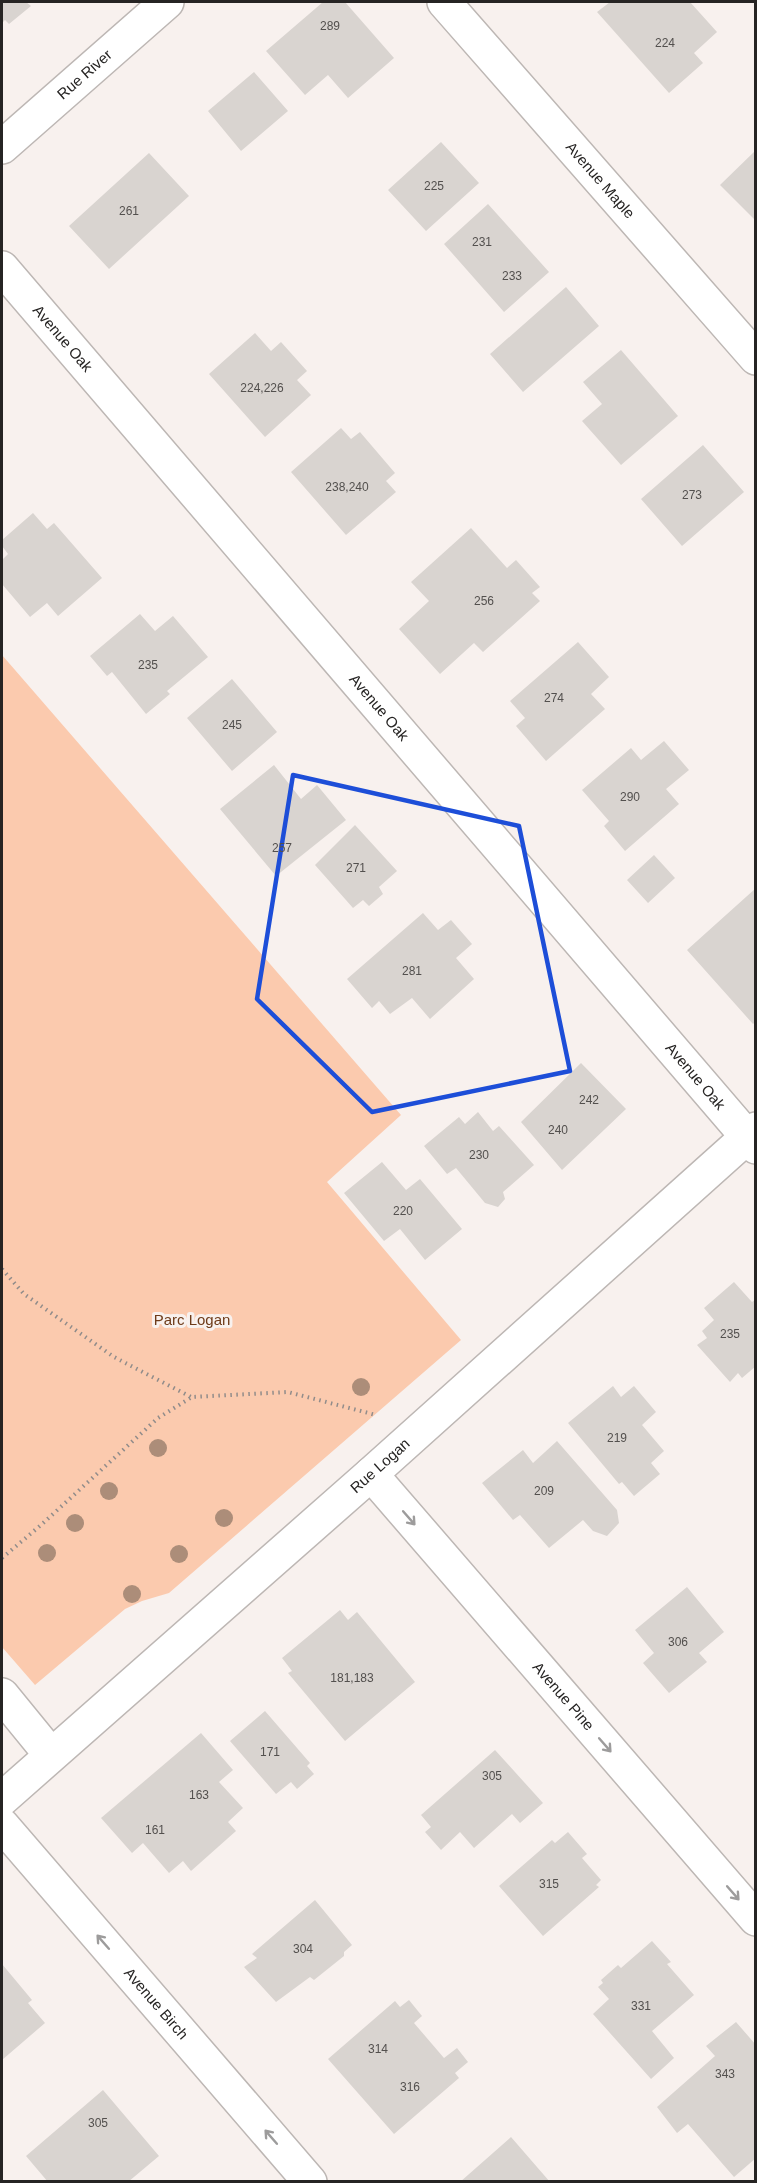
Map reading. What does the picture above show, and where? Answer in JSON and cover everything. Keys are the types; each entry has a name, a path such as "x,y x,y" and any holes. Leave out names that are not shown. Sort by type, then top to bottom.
{"street":[{"name":"Rue River","path":"2,147 167,2"},
{"name":"Avenue Maple","path":"444,2 756,358"},
{"name":"Avenue Oak","path":"2,268 753,1138"},
{"name":"Rue Logan","path":"2,1799 753,1138"},
{"name":"Avenue Pine","path":"371,1474 756,1919"},
{"path":"2,1695 51,1755"},
{"name":"Avenue Birch","path":"2,1825 310,2181"}],"path":[{"path":"2,1269 24,1294 114,1357 192,1397"},
{"path":"2,1558 158,1418 192,1397 288,1392 380,1416"}],"highlighted area":[{"path":"293,775 519,826 570,1071 372,1112 257,999"}],"green space":[{"name":"Parc Logan","path":"2,655 401,1115 327,1182 461,1340 169,1593 125,1609 35,1685 2,1647"}],"building":[{"path":"2,2 26,2 31,6 9,24 5,20 2,23"},
{"path":"323,2 345,2 394,58 348,98 328,75 305,95 266,51"},
{"path":"610,2 690,2 717,32 694,53 703,63 669,93 597,12"},
{"path":"254,72 288,111 241,151 208,111"},
{"path":"441,142 479,183 426,231 388,190"},
{"path":"756,150 756,221 720,185"},
{"path":"149,153 189,196 109,269 69,226"},
{"path":"488,204 549,272 504,312 444,244"},
{"path":"566,287 599,326 523,392 490,354"},
{"path":"255,333 271,351 281,342 307,371 297,380 311,395 265,437 209,374"},
{"path":"621,350 678,416 621,465 582,421 602,404 583,382"},
{"path":"341,428 351,439 360,432 395,473 386,481 396,492 346,535 291,472"},
{"path":"703,445 744,492 682,546 641,499"},
{"path":"33,513 47,529 54,523 102,578 58,616 47,603 30,617 2,584 2,560 8,554 2,546 2,540"},
{"path":"471,528 507,568 516,560 540,587 532,593 540,601 483,652 474,643 440,674 399,629 429,601 411,582"},
{"path":"140,614 155,631 173,616 208,657 167,691 170,694 146,714 112,672 107,676 90,656"},
{"path":"578,642 609,677 591,694 605,709 546,761 516,726 525,718 510,701"},
{"path":"232,679 277,732 232,771 187,718"},
{"path":"664,741 689,770 666,789 679,804 625,851 604,826 609,821 582,790 631,748 641,760"},
{"path":"274,765 301,799 317,785 346,820 276,876 220,809"},
{"path":"355,825 397,871 379,887 383,894 369,906 363,900 353,908 315,865"},
{"path":"654,855 675,878 648,903 627,880"},
{"path":"756,888 756,1021 753,1024 687,950"},
{"path":"423,913 438,930 451,920 472,944 456,958 474,979 430,1019 412,998 390,1014 379,1001 372,1008 347,979"},
{"path":"581,1063 626,1109 562,1170 521,1122"},
{"path":"478,1112 493,1131 499,1126 534,1165 503,1192 505,1199 498,1207 485,1203 456,1168 447,1174 424,1146 459,1117 465,1124"},
{"path":"382,1162 406,1190 420,1179 462,1229 425,1260 400,1229 384,1241 344,1193"},
{"path":"734,1282 752,1302 756,1299 756,1366 742,1378 738,1373 730,1382 697,1345 707,1338 702,1331 714,1320 704,1308"},
{"path":"613,1386 621,1397 634,1386 656,1412 642,1425 664,1451 651,1463 660,1474 634,1496 622,1482 619,1484 568,1423"},
{"path":"557,1441 617,1510 619,1523 607,1536 593,1531 583,1520 549,1548 520,1515 513,1520 482,1483 523,1450 533,1463"},
{"path":"687,1587 724,1632 699,1653 707,1662 669,1693 643,1663 654,1653 635,1630"},
{"path":"340,1610 348,1620 357,1612 415,1682 345,1741 288,1673 292,1671 282,1658"},
{"path":"265,1711 310,1763 307,1766 314,1774 297,1789 291,1782 276,1794 230,1741"},
{"path":"201,1733 233,1770 219,1782 243,1808 228,1822 236,1831 191,1871 183,1861 169,1873 143,1843 132,1853 101,1818"},
{"path":"495,1750 543,1803 520,1823 512,1814 474,1848 460,1832 441,1850 425,1832 431,1827 421,1815"},
{"path":"568,1832 587,1854 582,1858 601,1880 596,1885 599,1887 543,1936 499,1886 552,1840 555,1843"},
{"path":"315,1900 352,1945 344,1952 344,1956 314,1980 310,1977 276,2002 244,1967 257,1958 252,1954"},
{"path":"652,1941 671,1962 667,1964 694,1995 652,2031 674,2058 651,2079 593,2014 609,1999 598,1987 603,1983 601,1980 618,1965 621,1968"},
{"path":"2,1964 32,2000 28,2003 45,2023 2,2060"},
{"path":"409,2000 422,2016 414,2023 444,2058 457,2048 468,2062 455,2073 459,2078 394,2134 328,2059 395,2001 400,2007"},
{"path":"736,2022 756,2045 756,2158 734,2177 688,2124 677,2133 657,2107 715,2056 706,2046"},
{"path":"103,2090 159,2156 128,2182 48,2182 26,2156"},
{"path":"511,2137 550,2182 460,2182"}]}
